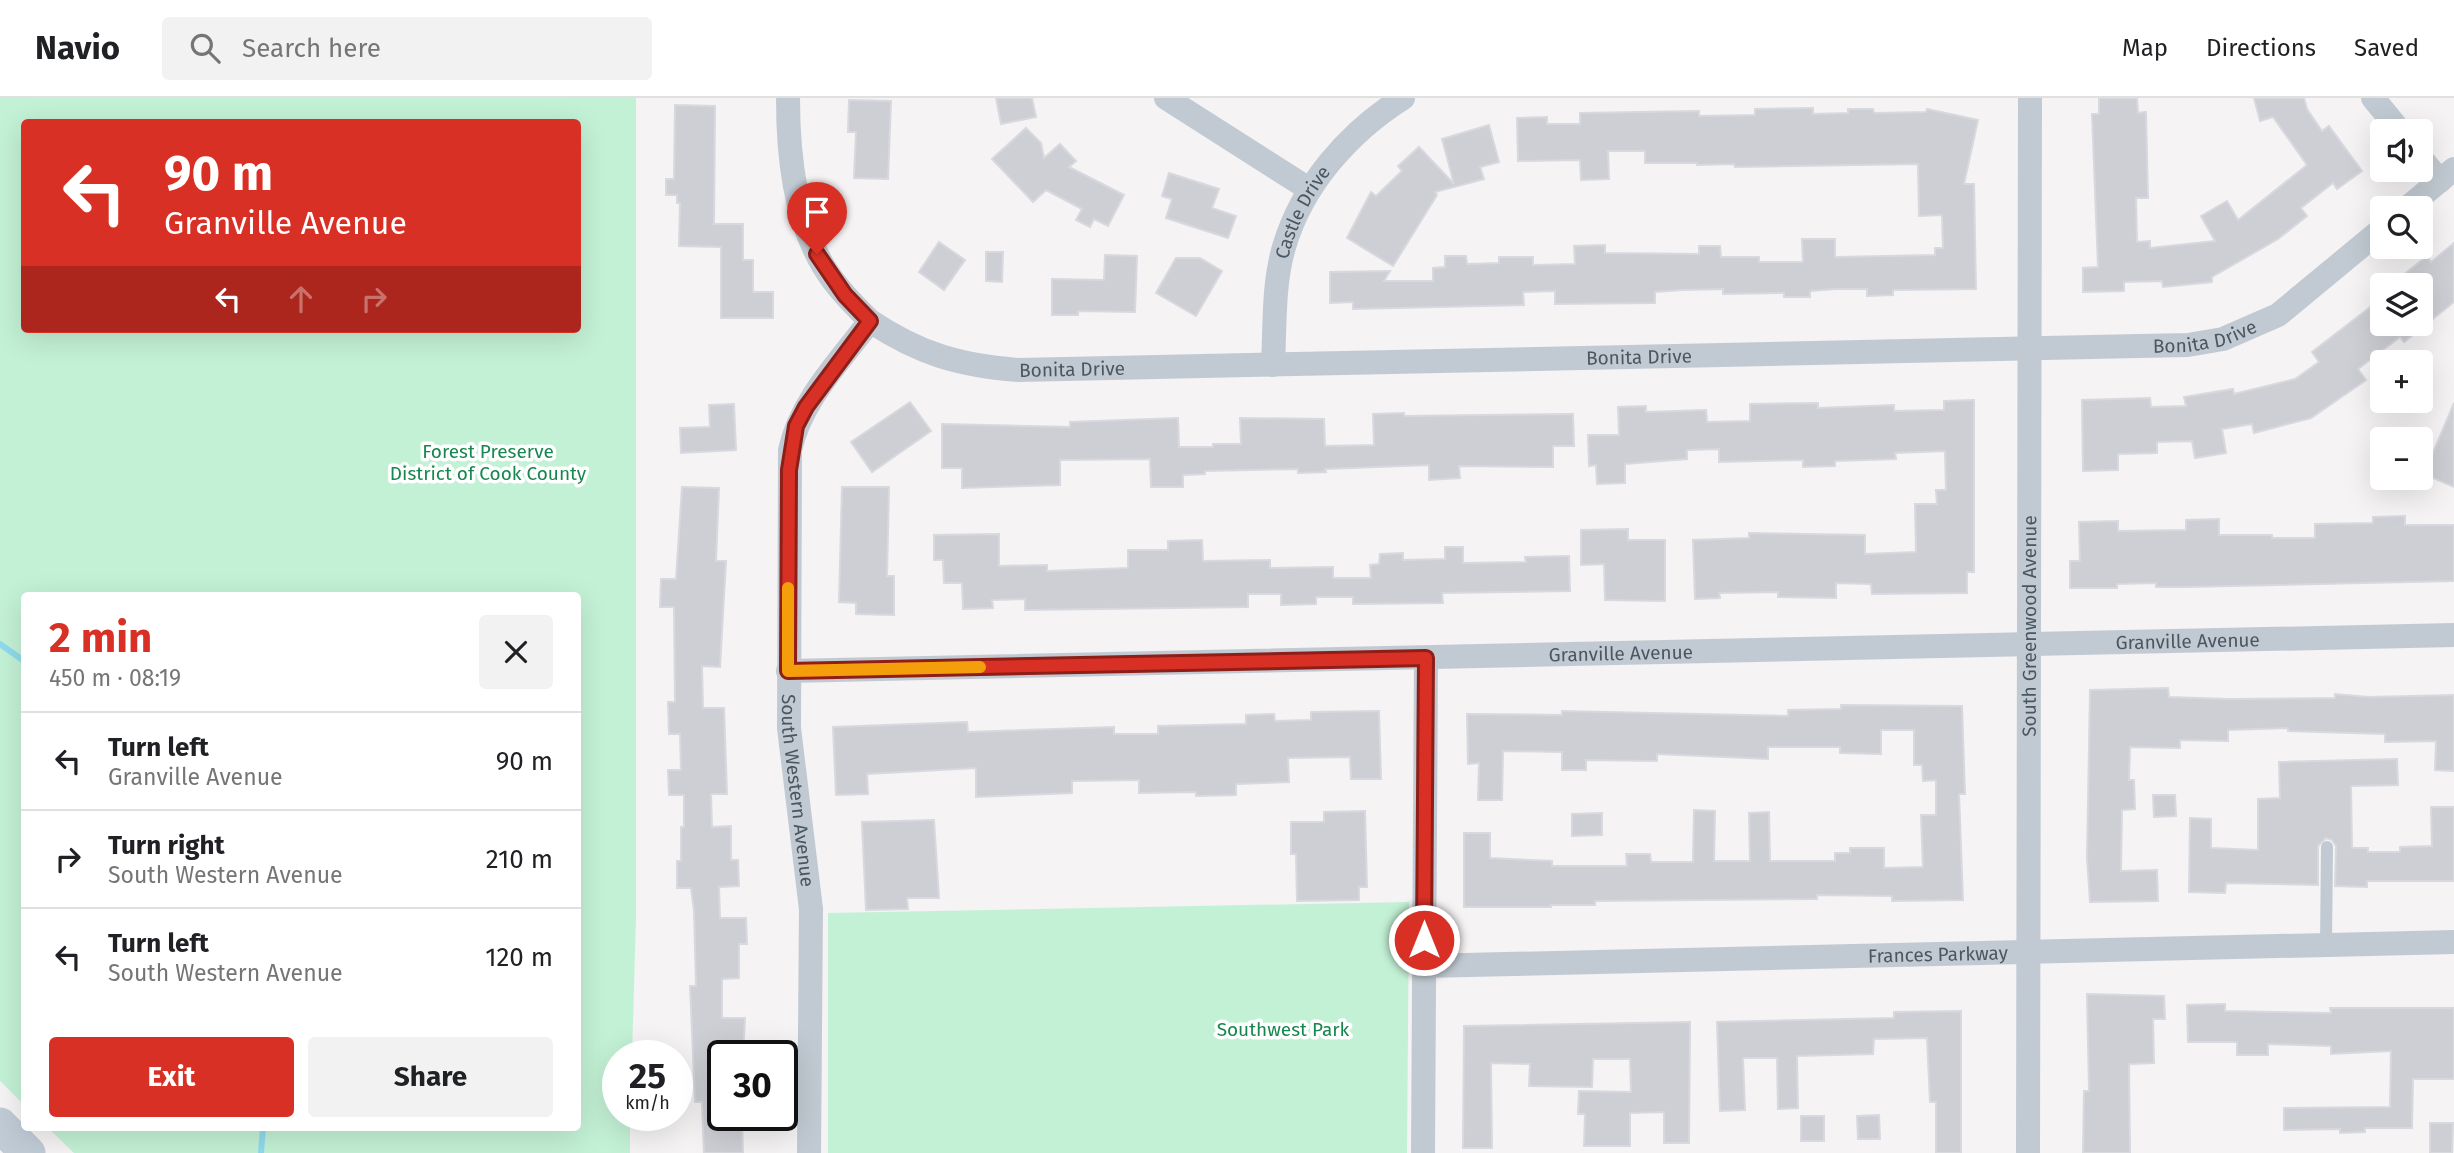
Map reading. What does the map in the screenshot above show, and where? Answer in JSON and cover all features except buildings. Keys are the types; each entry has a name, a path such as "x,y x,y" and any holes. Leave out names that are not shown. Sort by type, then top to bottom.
{"main road":[{"path":"0,1125 28,1153"}],"street":[{"path":"788,98 792,164 809,240 824,268 870,321"},
{"path":"1166,98 1309,189"},
{"name":"Castle Drive","path":"1273,365 1283,249 1309,189 1363,128 1403,98"},
{"name":"South Greenwood Avenue","path":"2028,1153 2030,98"},
{"path":"2373,98 2390,119"},
{"path":"2422,196 2447,175"},
{"name":"Bonita Drive","path":"870,321 904,343 936,356 974,366 1018,370 2188,345 2223,339 2278,314 2370,239"},
{"name":"South Western Avenue","path":"809,1153 811,909 792,759 788,671 789,470 796,426 806,407 870,321"},
{"name":"Granville Avenue","path":"788,671 2454,635"},
{"path":"1423,1153 1426,658"},
{"name":"Frances Parkway","path":"1424,966 2454,942"}],"lane":[{"path":"2326,946 2327,847"}],"green space":[{"name":"Forest Preserve District of Cook County","path":"0,98 636,98 636,918 632,1040 602,1040 602,1131 630,1131 630,1153 74,1153 51,1131 581,1131 581,592 21,592 21,1102 0,1081"},
{"name":"Southwest Park","path":"1409,902 1407,1153 828,1153 828,913"}],"waterway":[{"path":"0,644 21,659"},
{"path":"261,1153 263,1131"}],"slow traffic":[{"path":"788,588 788,671 980,667"}],"route":[{"path":"817,254 824,268 845,295 870,321 806,407 796,426 790,450 788,671 1426,658 1424,940"}]}
